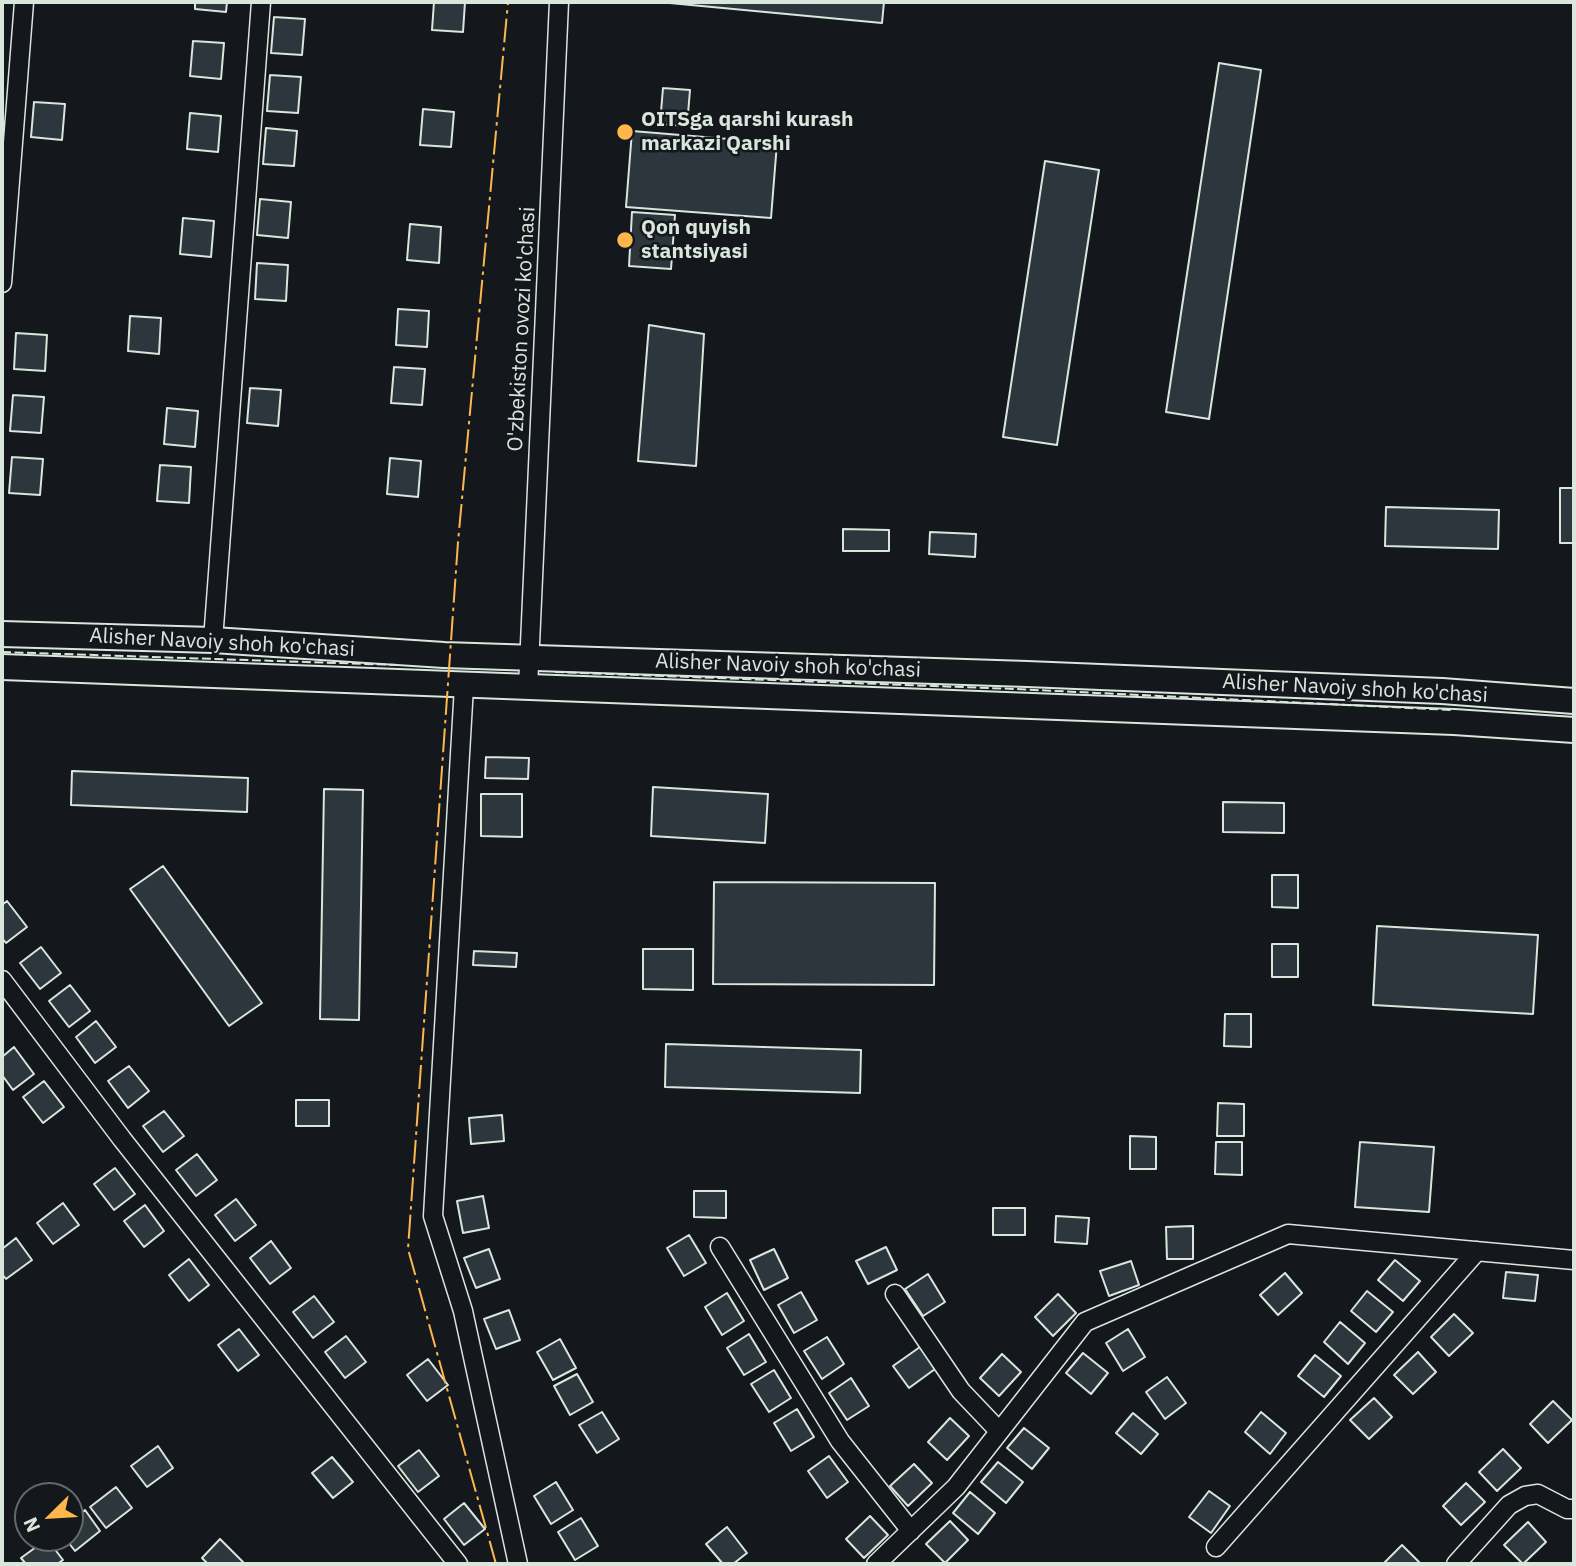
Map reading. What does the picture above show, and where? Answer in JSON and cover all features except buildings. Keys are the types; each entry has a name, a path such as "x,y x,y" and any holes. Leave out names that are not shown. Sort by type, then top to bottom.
{"main road":[{"name":"Alisher Navoiy shoh ko'chasi","path":"2,634 213,640 430,654 1442,691 1574,701"},
{"name":"Alisher Navoiy shoh ko'chasi","path":"2,667 1454,722 1574,730"}],"street":[{"path":"2,283 24,2"},
{"path":"213,640 261,2"},
{"name":"O'zbekiston ovozi ko'chasi","path":"528,688 559,2"},
{"path":"464,686 433,1216 463,1311 518,1564"},
{"path":"2,980 122,1139 458,1564"},
{"path":"876,1564 956,1487 1085,1321 1288,1234 1574,1260"},
{"path":"720,1247 840,1441 911,1531"},
{"path":"1216,1547 1477,1251"},
{"path":"895,1294 961,1391 999,1431"},
{"path":"1456,1564 1509,1505 1525,1496 1538,1494 1574,1509"}],"fence":[{"path":"2,652 398,665"},
{"path":"555,672 1015,689 1452,710"}],"power":[{"path":"496,1564 408,1249 458,542 508,2"}],"place":[{"name":"OITSga qarshi kurash markazi Qarshi","path":"625,132"},
{"name":"Qon quyish stantsiyasi","path":"625,240"}]}
